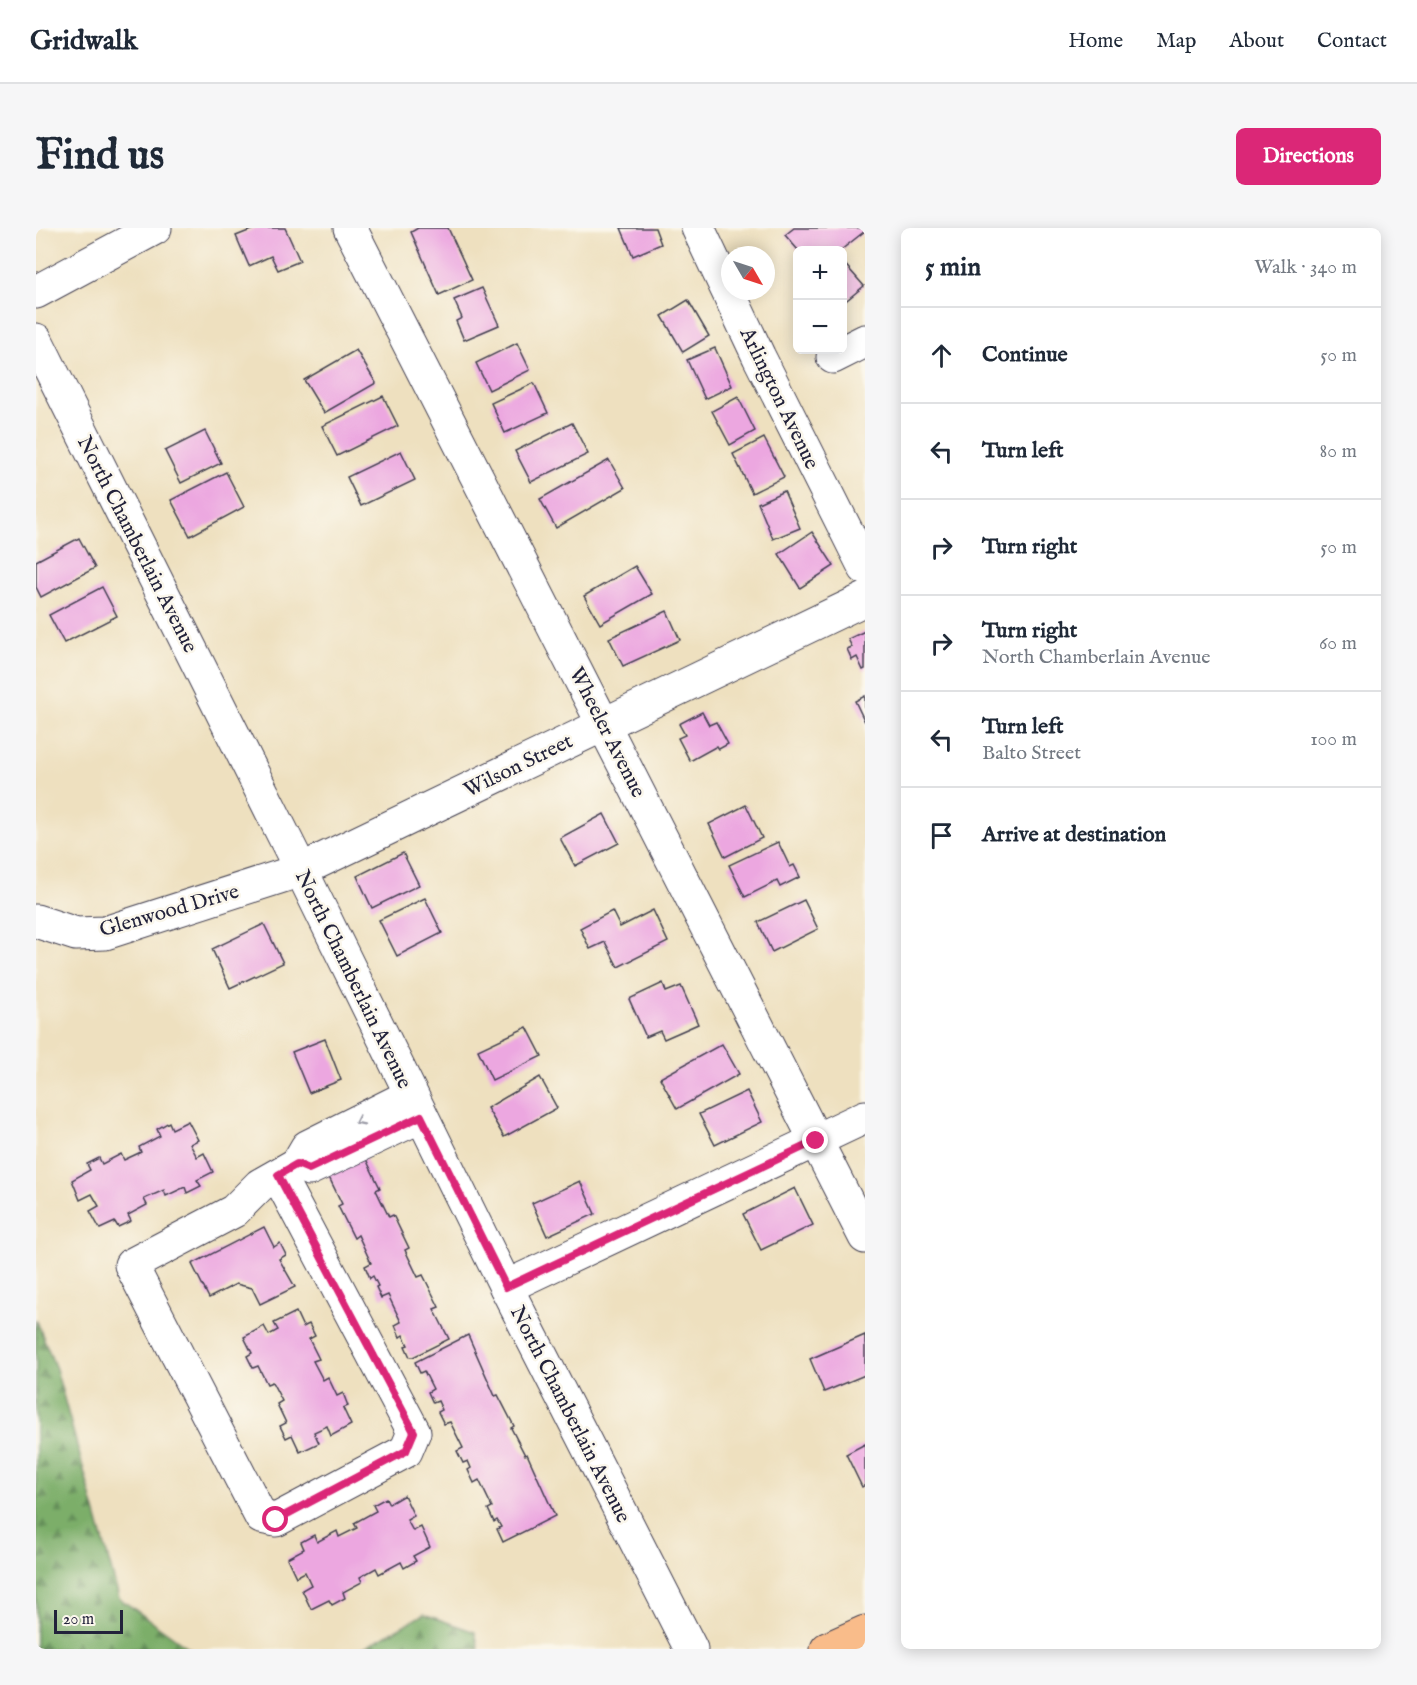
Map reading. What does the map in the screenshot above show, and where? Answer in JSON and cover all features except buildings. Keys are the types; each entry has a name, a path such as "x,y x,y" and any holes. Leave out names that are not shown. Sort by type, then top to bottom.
{"main road":[{"path":"827,1649 865,1632"}],"street":[{"path":"36,292 155,228"},
{"name":"Wheeler Avenue","path":"350,228 865,1237"},
{"name":"Arlington Avenue","path":"698,228 759,357 865,568"},
{"name":"North Chamberlain Avenue","path":"36,340 686,1647"},
{"path":"833,357 865,341"},
{"name":"Wilson Street","path":"301,870 865,599"},
{"name":"Glenwood Drive","path":"36,921 76,934 105,933 301,870"},
{"path":"287,1170 414,1432 406,1451 276,1520 261,1517 131,1265 234,1210 260,1185 287,1170 307,1147 416,1106"},
{"path":"506,1287 865,1117"}],"green space":[{"path":"36,1319 56,1369 119,1598 190,1649 36,1649"},
{"path":"424,1614 475,1632 479,1649 361,1649"}],"route":[{"path":"276,1520 406,1451 414,1432 278,1175 297,1164 309,1169 421,1116 506,1287 816,1141"}]}
